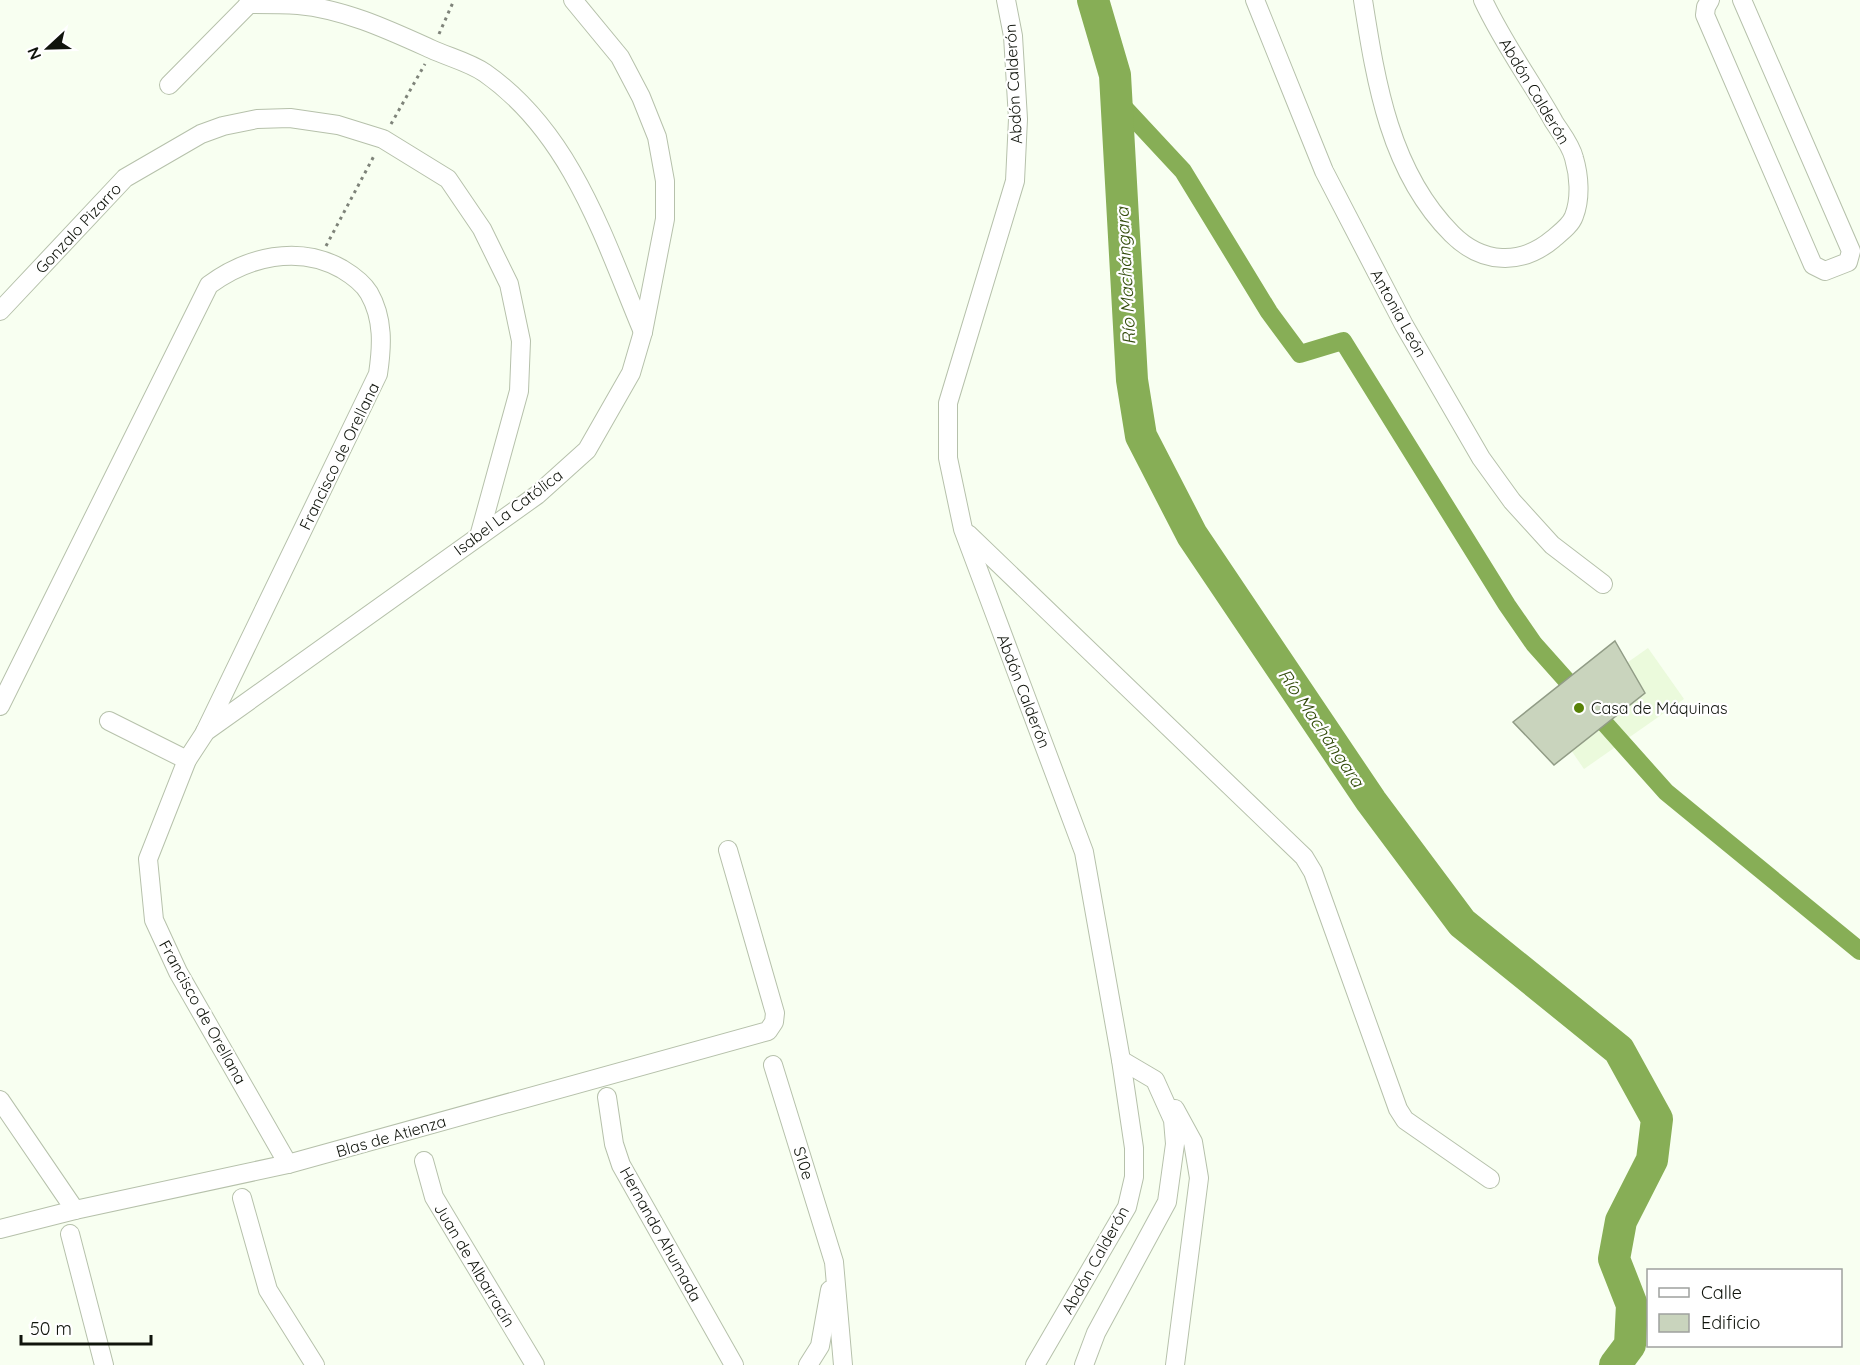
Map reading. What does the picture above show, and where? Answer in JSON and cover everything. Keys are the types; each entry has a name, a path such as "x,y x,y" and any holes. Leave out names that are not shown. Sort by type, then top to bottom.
{"street":[{"name":"Isabel La Católica","path":"204,734 480,533 537,495 587,450 632,373 643,332 665,219 665,181 657,137 641,97 620,57 573,0"},
{"name":"Abdón Calderón","path":"1006,0 1013,36 1018,119 1015,181 948,403 948,458 963,529 1084,852 1121,1060 1134,1148 1134,1177 1127,1207 1035,1365"},
{"name":"Antonia León","path":"1255,0 1324,171 1404,325 1481,458 1512,501 1552,545 1603,584"},
{"name":"Abdón Calderón","path":"1363,0 1381,103 1397,150 1419,192 1452,235 1479,254 1503,260 1524,258 1542,249 1574,217 1579,189 1576,167 1574,156 1495,25 1483,0"},
{"path":"1710,0 1706,7 1706,15 1813,265 1826,271 1848,262 1851,251 1742,0"},
{"path":"169,86 250,2 300,5 353,18 397,33 484,72 524,107 555,145 583,188 643,332"},
{"name":"Gonzalo Pizarro","path":"0,311 125,178 201,134 223,126 257,119 290,118 338,125 383,139 448,179 482,228 509,284 521,341 519,391 480,533"},
{"name":"Francisco de Orellana","path":"0,706 209,285 229,270 261,258 285,255 318,259 354,277 369,292 379,318 382,344 378,374 204,734 187,760 148,859 154,920 178,972 288,1164"},
{"path":"963,529 1304,857 1313,872 1398,1109 1405,1120 1490,1179"},
{"path":"109,721 187,760"},
{"name":"Blas de Atienza","path":"0,1229 75,1210 288,1164 768,1031 774,1022 775,1013 728,850"},
{"path":"1084,1365 1096,1333 1167,1202 1175,1144 1173,1120 1155,1080 1121,1060"},
{"name":"S10e","path":"773,1065 834,1262"},
{"path":"1163,1094 1178,1112 1193,1142 1199,1178 1175,1365"},
{"name":"Hernando Ahumada","path":"607,1096 614,1144 621,1165 734,1365"},
{"path":"0,1100 75,1210"},
{"name":"Juan de Albarracín","path":"424,1161 434,1197 536,1365"},
{"path":"242,1198 268,1290 315,1365"},
{"path":"69,1234 104,1365"},
{"path":"808,1365 820,1346 834,1262"},
{"path":"834,1262 843,1365"}],"shaded area":[{"path":"1648,648 1684,699 1584,769 1549,718"}],"building":[{"name":"Casa de Máquinas","path":"1615,641 1645,693 1554,765 1513,722"}],"waterway":[{"name":"Río Machángara","path":"1093,0 1115,75 1132,380 1141,436 1192,535 1371,801 1462,923 1619,1050 1657,1119 1652,1160 1621,1221 1614,1259 1632,1305 1630,1345 1615,1365"},
{"path":"1116,99 1183,171 1269,312 1300,354 1343,341 1507,605 1534,644 1666,792 1860,951"}],"place":[{"name":"Casa de Máquinas","path":"1579,708"}]}
